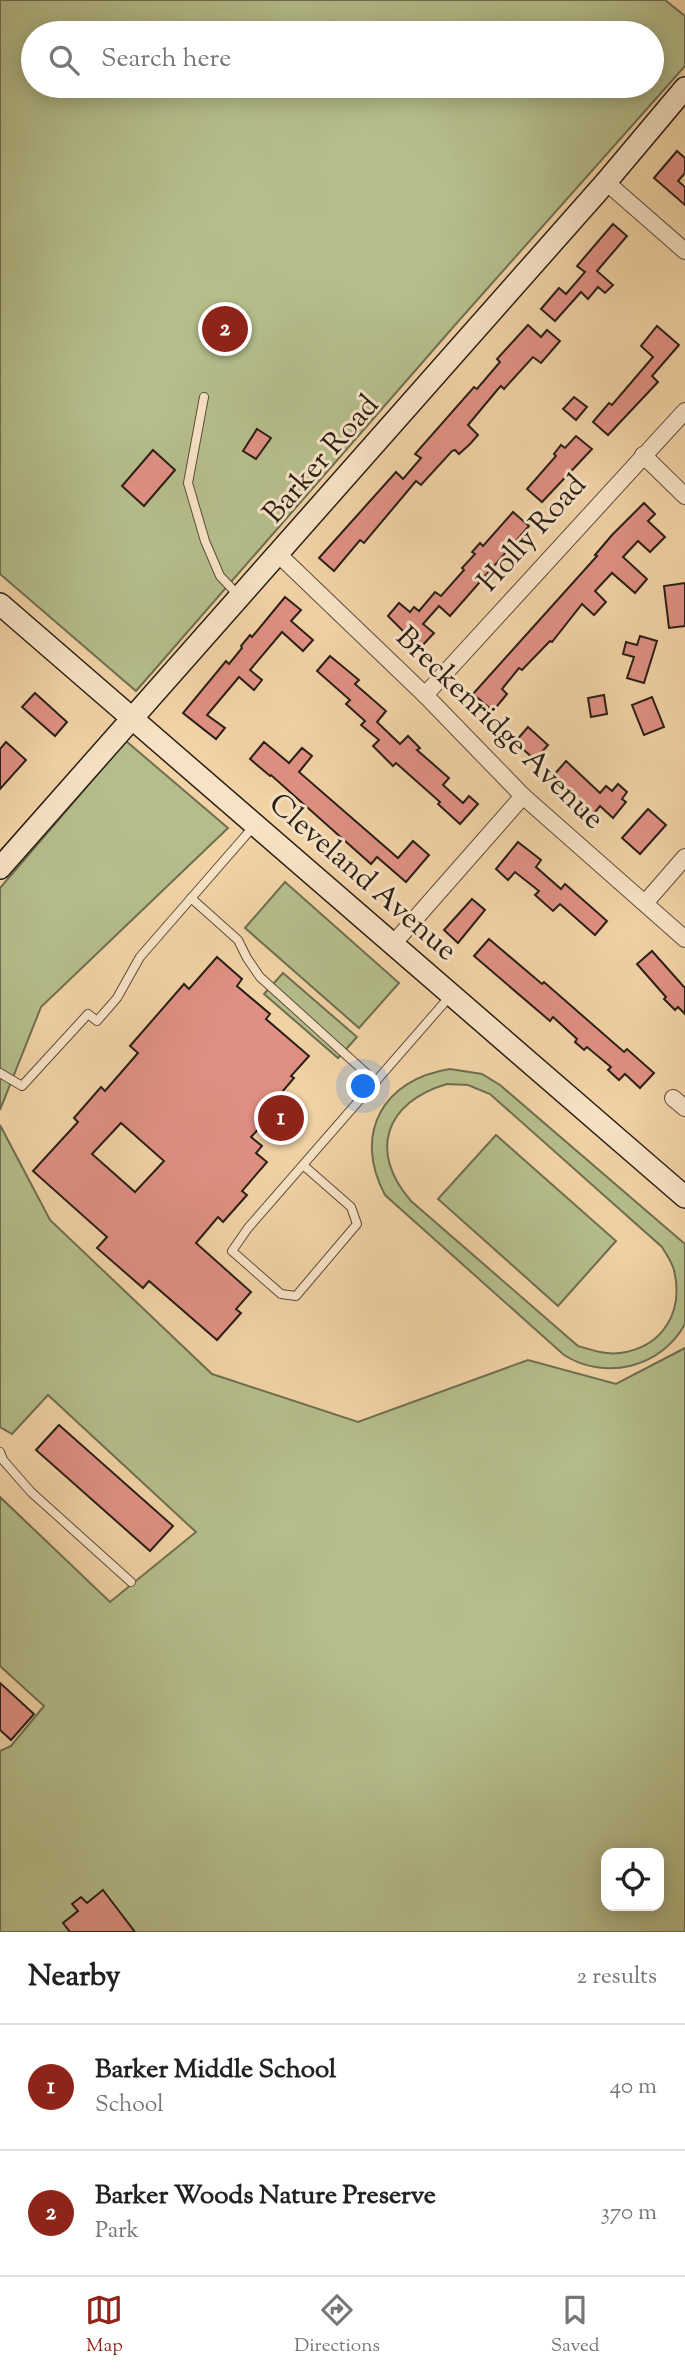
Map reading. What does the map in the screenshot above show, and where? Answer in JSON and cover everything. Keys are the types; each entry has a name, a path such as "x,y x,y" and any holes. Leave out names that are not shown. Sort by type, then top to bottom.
{"street":[{"name":"Barker Road","path":"0,868 606,182 685,88"},
{"path":"606,182 685,251"},
{"name":"Holly Road","path":"425,695 685,411"},
{"path":"643,455 685,496"},
{"name":"Breckenridge Avenue","path":"278,554 425,695 523,796 685,939"},
{"name":"Cleveland Avenue","path":"0,604 684,1196"},
{"path":"393,944 523,796"},
{"path":"645,903 685,857"}],"lane":[{"path":"204,397 192,448 188,482 205,541 220,576 240,597"},
{"path":"0,1073 22,1086 88,1014 97,1021 117,998 140,957 255,825"},
{"path":"191,898 238,940 260,977 376,1082"},
{"path":"303,1165 351,1207 357,1224 296,1296 281,1294 232,1251 248,1228 451,995"},
{"path":"0,1452 3,1460 31,1492 131,1582"}],"green space":[{"path":"0,0 665,0 685,16 685,66 664,90 664,21 21,21 21,98 657,98 136,691 0,574"},
{"path":"126,741 228,828 41,1007 0,1110 0,888"},
{"path":"285,882 399,983 359,1028 245,928"},
{"path":"283,973 357,1037 338,1058 264,994"},
{"path":"450,1069 482,1074 500,1085 685,1244 685,1324 675,1339 662,1351 631,1366 614,1368 580,1363 564,1355 385,1195 376,1172 372,1151 380,1112 407,1084","holes":["447,1084 468,1085 490,1094 662,1247 674,1270 676,1300 673,1313 659,1335 648,1343 620,1353 599,1352 578,1346 411,1201 398,1183 390,1165 387,1147 397,1116 409,1103 426,1092"]},
{"path":"0,1125 50,1220 212,1374 358,1422 528,1360 616,1384 685,1348 685,1932 0,1932 0,1751 11,1746 44,1706 0,1666 0,1497 110,1602 196,1532 48,1395 12,1434 0,1427"},
{"path":"496,1135 616,1241 558,1306 438,1199"}],"building":[{"path":"677,151 685,158 685,173 678,181 685,187 685,205 654,178"},
{"path":"613,224 627,236 597,271 613,285 605,293 598,287 588,299 581,292 555,321 541,309 559,288 566,294 585,272 577,266"},
{"path":"528,325 541,337 547,330 560,341 541,363 533,357 504,389 501,386 498,389 468,425 478,435 470,444 459,454 455,450 452,451 421,485 416,481 364,543 360,540 334,571 319,558 396,472 403,479 421,458 415,454 474,387 477,389 500,362 497,359"},
{"path":"657,326 679,345 652,376 658,382 608,435 593,422 609,403 612,405 653,357 641,346"},
{"path":"574,397 587,407 576,420 563,409"},
{"path":"257,429 271,438 256,459 243,451"},
{"path":"576,436 592,449 542,502 527,489 556,456 554,454 561,445 565,448"},
{"path":"153,450 175,470 144,506 122,486"},
{"path":"644,503 655,514 648,521 665,537 650,552 638,541 623,557 647,579 635,593 612,573 595,591 606,602 594,615 582,604 552,642 522,670 519,668 502,689 507,694 493,711 473,694 597,556 595,555 612,535"},
{"path":"513,512 529,526 450,616 439,606 423,624 434,633 420,648 388,616 399,603 410,612 414,607 419,611 435,592 441,596 464,570 462,568 475,554 472,552 480,543 483,546"},
{"path":"685,583 685,626 669,628 664,586"},
{"path":"285,597 301,610 291,621 313,640 303,651 282,632 250,670 262,680 254,690 239,677 207,715 225,728 216,739 183,713 226,661 229,664 250,635 252,637"},
{"path":"640,636 657,641 644,683 627,678 634,657 623,654 626,642 637,645"},
{"path":"330,656 359,680 355,684 386,711 377,722 400,744 408,736 420,748 417,750 449,778 443,785 463,803 469,796 478,804 460,824 438,804 440,802 396,763 393,766 373,746 379,740 361,725 365,721 346,704 350,700 317,671"},
{"path":"35,693 67,722 55,736 22,707"},
{"path":"604,695 607,714 591,717 588,698"},
{"path":"652,697 664,727 644,735 632,705"},
{"path":"528,727 548,745 535,760 515,742"},
{"path":"6,742 26,760 0,789 0,749"},
{"path":"264,742 289,763 302,748 312,756 299,772 398,858 413,841 429,855 406,882 377,857 371,864 250,759"},
{"path":"566,761 600,793 606,786 612,791 618,784 627,792 622,799 626,802 613,818 600,806 591,817 579,807 582,803 553,776"},
{"path":"648,809 666,825 640,854 622,838"},
{"path":"518,842 541,860 536,867 561,889 565,884 607,921 595,935 560,904 553,911 535,895 539,891 515,872 508,880 496,869"},
{"path":"472,899 485,910 458,943 444,930"},
{"path":"489,939 542,984 544,982 624,1052 627,1049 654,1073 640,1088 625,1074 619,1080 608,1070 611,1067 587,1047 584,1050 575,1042 577,1039 553,1017 550,1021 474,956"},
{"path":"652,951 685,988 685,1014 678,1007 675,1010 664,999 666,997 637,964"},
{"path":"217,957 242,979 237,986 270,1014 266,1019 309,1056 260,1118 265,1122 251,1137 262,1146 256,1153 267,1162 242,1191 247,1195 223,1222 218,1217 196,1243 251,1292 236,1309 241,1313 217,1340 149,1281 143,1288 97,1248 107,1237 33,1171 78,1122 74,1118 101,1087 105,1091 138,1053 130,1046 184,984 189,989","holes":["121,1123 164,1161 135,1192 92,1154"]},
{"path":"59,1425 173,1526 150,1551 36,1450"},
{"path":"0,1683 34,1714 11,1740 0,1730"},
{"path":"103,1890 135,1932 70,1932 63,1923 78,1911 72,1904 81,1897 87,1903"}],"place":[{"name":"Barker Woods Nature Preserve","path":"225,329"},
{"name":"Barker Middle School","path":"281,1118"}]}
